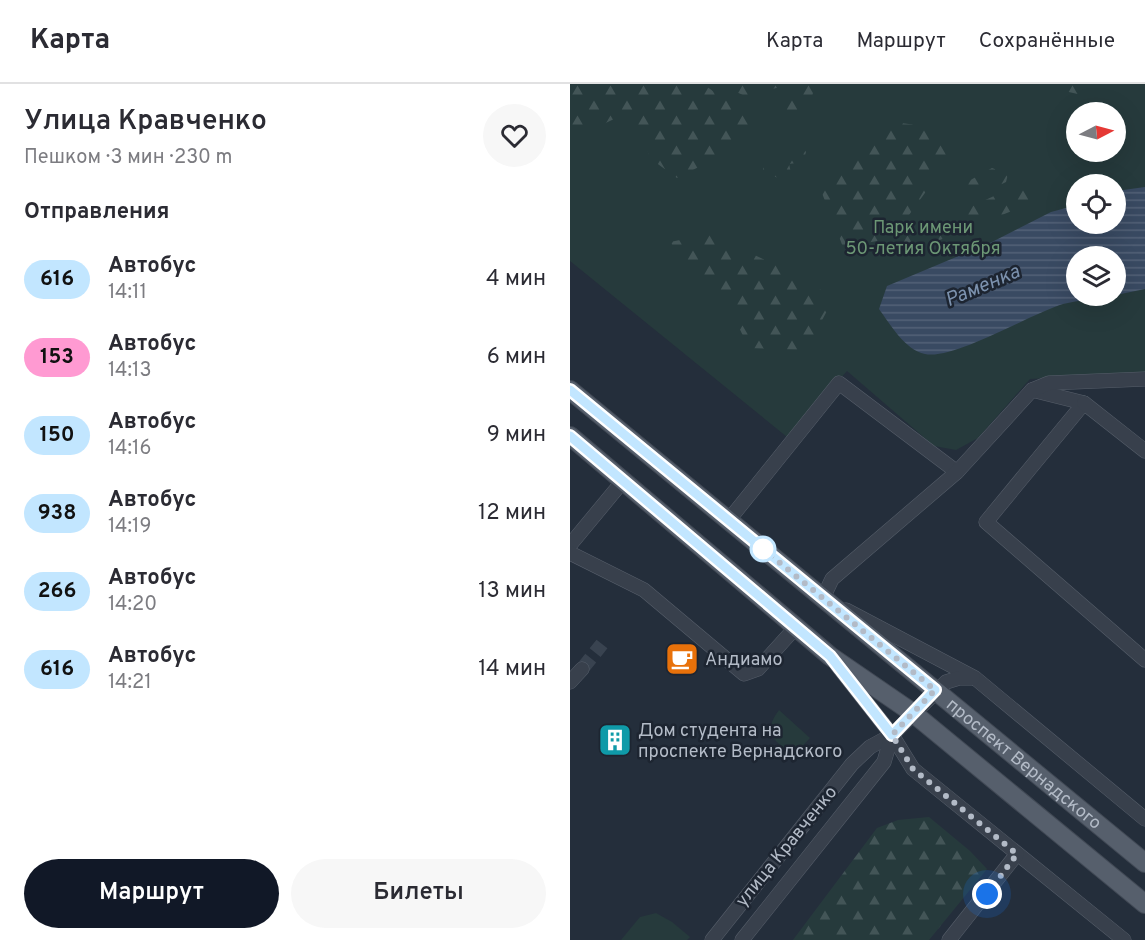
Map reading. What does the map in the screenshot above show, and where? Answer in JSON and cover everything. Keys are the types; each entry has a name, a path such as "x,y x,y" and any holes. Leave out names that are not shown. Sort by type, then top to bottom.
{"main road":[{"name":"проспект Вернадского","path":"570,390 1145,863"},
{"name":"проспект Вернадского","path":"570,436 830,656 913,713 1145,904"}],"street":[{"path":"1145,379 1049,383 1032,390 957,472 832,579 823,598 975,678 1145,819"},
{"path":"728,521 839,383 957,472"},
{"path":"1032,390 1084,404 1145,451"},
{"path":"1084,404 986,522 1145,660"},
{"path":"570,545 623,481"},
{"path":"570,553 644,590 744,674 758,669 796,627"},
{"path":"830,656 892,735 913,769 1017,854 1109,935 1124,940"},
{"path":"570,682 582,669"},
{"name":"улица Кравченко","path":"712,940 852,764 870,747 892,735 935,690 946,682 959,678 975,678"},
{"name":"улица Кравченко","path":"742,940 884,762 892,735"},
{"path":"788,843 807,858"},
{"path":"949,940 1017,854"}],"green space":[{"name":"Парк имени 50-летия Октября","path":"570,84 1145,84 1145,373 1030,379 978,438 956,450 934,446 847,371 787,437 570,261"},
{"path":"570,84 659,84 663,89 668,84 703,84 761,125 740,146 677,178 651,159 641,137 614,119 581,135 570,122"},
{"path":"719,84 815,84 809,110 785,115 780,87 745,96"},
{"path":"1034,84 1103,84 1082,95"},
{"path":"894,122 938,128 948,161 909,215 877,241 843,247 820,188 847,163 856,150"},
{"path":"788,140 799,141 806,152 803,162 789,164 791,173 778,178 763,171 764,157 783,155"},
{"path":"992,168 1008,174 1006,182 979,195 966,193 967,182"},
{"path":"1020,184 1035,186 1027,205 900,256 883,247"},
{"path":"710,234 801,277 821,290 828,309 806,350 749,348 727,303 690,268 670,242"},
{"path":"779,710 810,738 793,756 772,736 771,725"},
{"path":"929,817 970,851 987,869 929,940 793,940 877,828 898,820"},
{"path":"656,913 672,922 690,937 687,940 621,940 640,917"}],"water":[{"name":"Раменка","path":"1145,187 1145,289 1126,293 1126,246 1066,246 1066,303 973,343 938,354 925,354 911,347 899,336 879,309 887,286 992,242 1051,212 1066,208 1066,234 1126,234 1126,190"}],"tunnel":[{"path":"582,669 602,644"}],"bus line":[{"name":"616","path":"570,390 935,690 892,735 830,656 570,436"}],"place":[{"name":"Андиамо","path":"682,659"},
{"name":"Дом студента на проспекте Вернадского","path":"615,740"}],"route":[{"path":"763,549 935,690 892,735 913,769 1017,854 987,894"}]}
